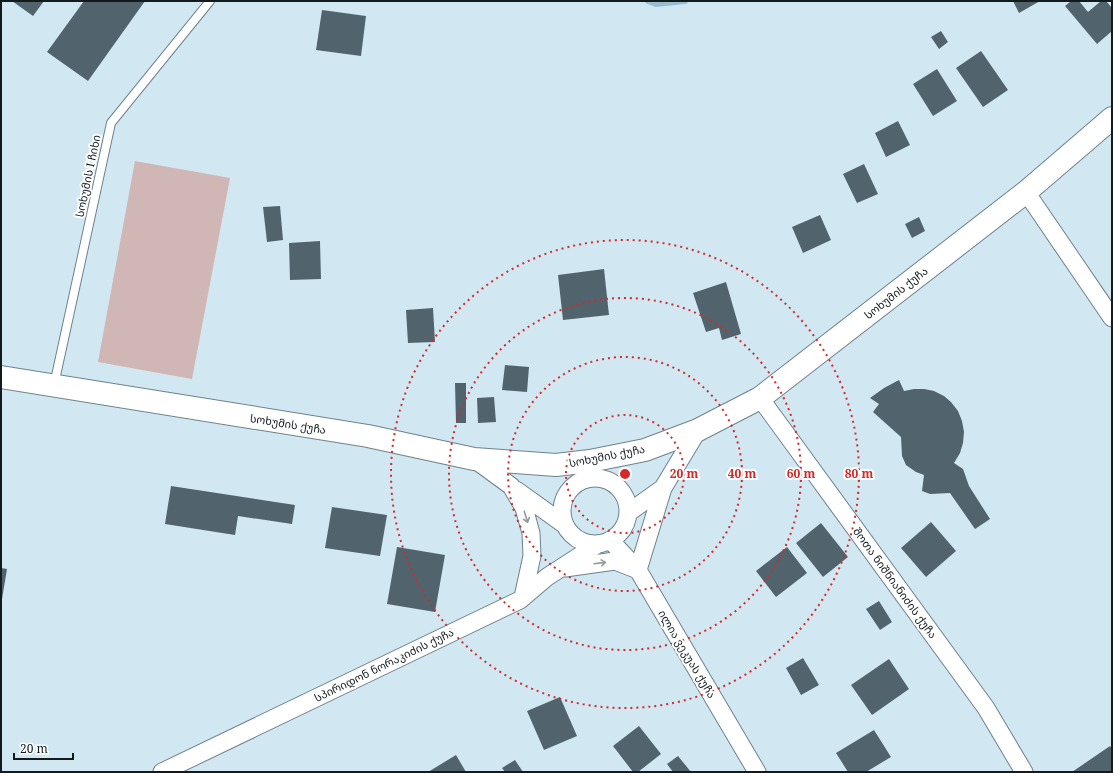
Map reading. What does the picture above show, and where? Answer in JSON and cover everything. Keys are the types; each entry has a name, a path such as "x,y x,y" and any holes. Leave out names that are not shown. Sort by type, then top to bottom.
{"highway":[{"name":"სოხუმის ქუჩა","path":"1,377 368,436 474,459 592,469 698,430 760,398 1026,192 1112,118"}],"street":[{"path":"1026,192 1112,318"},
{"name":"შოთა ნიშნიანიძის ქუჩა","path":"760,398 986,708 1024,772"},
{"path":"561,568 615,562 638,570 663,488 698,430"},
{"path":"474,459 565,525"},
{"path":"592,469 604,478 615,483 627,502 628,513 627,522 617,536 604,542 588,543 578,540 570,534 562,515 562,504 566,494 573,485 582,480 592,469"},
{"path":"511,486 524,508 531,533 532,556 524,597"},
{"path":"628,513 663,488"},
{"name":"სპირიდონ ნორაკიძის ქუჩა","path":"162,772 520,600 561,568 604,542"},
{"name":"ილია ვეკუას ქუჩა","path":"604,542 638,570 757,772"}],"lane":[{"name":"სოხუმის I ჩიხი","path":"54,386 111,123 210,1"}],"shaded area":[{"path":"135,161 230,178 192,379 98,362"}],"building":[{"path":"12,1 44,1 33,16"},
{"path":"84,1 145,1 88,81 47,52"},
{"path":"1013,1 1040,1 1019,13"},
{"path":"1071,1 1079,1 1088,12 1101,1 1106,1 1112,8 1112,31 1097,44 1065,6"},
{"path":"322,10 366,16 361,56 316,50"},
{"path":"941,31 948,42 939,49 931,37"},
{"path":"981,51 1008,90 983,107 956,68"},
{"path":"937,69 957,101 933,116 913,84"},
{"path":"898,121 910,145 886,157 875,133"},
{"path":"864,164 878,194 857,203 843,174"},
{"path":"280,206 283,240 267,242 263,207"},
{"path":"820,215 831,240 803,253 792,227"},
{"path":"919,217 925,231 912,238 905,224"},
{"path":"320,241 321,279 290,280 289,243"},
{"path":"604,269 609,315 563,320 558,275"},
{"path":"726,282 741,334 722,340 719,328 706,332 693,293"},
{"path":"433,308 435,342 408,343 406,310"},
{"path":"505,365 529,367 527,392 502,390"},
{"path":"899,380 904,391 924,389 934,391 944,396 958,411 964,432 960,453 954,463 963,469 969,486 990,519 975,529 950,493 930,494 922,491 924,475 916,472 906,465 902,456 901,437 873,412 879,404 870,398"},
{"path":"455,383 466,383 466,423 456,423"},
{"path":"494,397 496,422 478,423 477,398"},
{"path":"171,486 295,505 292,524 238,516 235,535 165,524"},
{"path":"332,507 387,515 380,556 325,548"},
{"path":"931,522 956,551 926,577 901,548"},
{"path":"821,523 848,557 823,577 796,543"},
{"path":"397,547 445,555 435,612 387,604"},
{"path":"787,547 807,573 776,597 756,571"},
{"path":"1,568 7,569 2,599 1,599"},
{"path":"879,601 892,622 880,630 866,609"},
{"path":"803,658 819,685 801,695 786,668"},
{"path":"889,659 909,689 872,715 851,685"},
{"path":"560,697 577,736 544,750 527,711"},
{"path":"639,726 661,754 638,772 633,772 613,746"},
{"path":"874,730 891,757 866,772 848,772 836,753"},
{"path":"1110,746 1112,749 1112,772 1072,772"},
{"path":"456,755 466,772 428,772"},
{"path":"678,756 691,772 673,772 667,764"},
{"path":"515,760 523,772 505,772 502,768"}],"waterway":[{"path":"648,1 656,4 685,1"}]}
